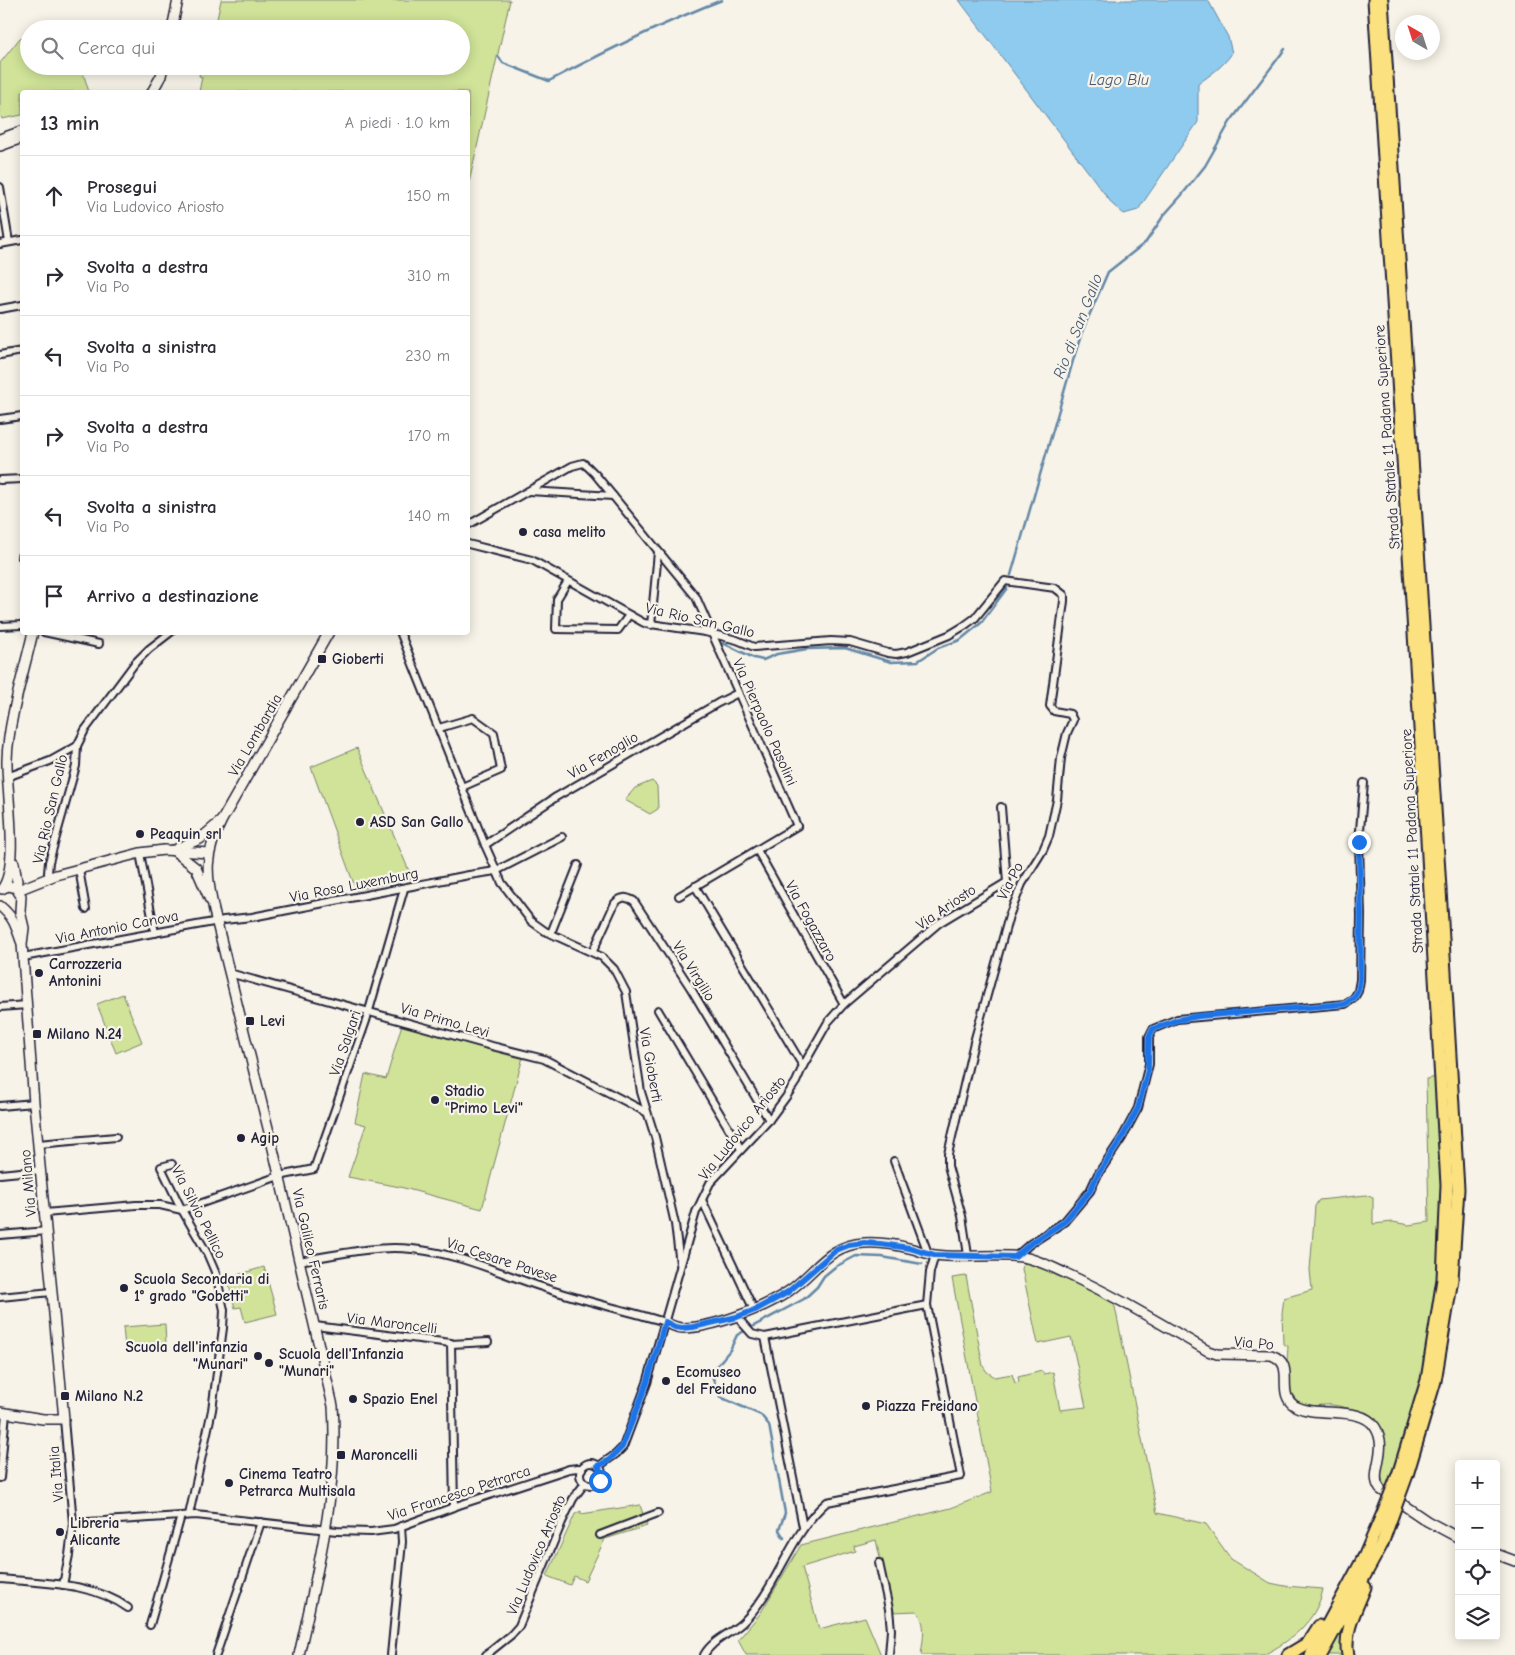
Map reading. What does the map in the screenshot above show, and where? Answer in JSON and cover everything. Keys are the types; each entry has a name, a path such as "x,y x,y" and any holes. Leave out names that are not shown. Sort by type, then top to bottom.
{"highway":[{"name":"Strada Statale 11 Padana Superiore","path":"1374,0 1428,839 1447,1185 1443,1279 1426,1380 1403,1474"},
{"name":"Strada Statale 11 Padana Superiore","path":"1311,1655 1387,1515 1403,1474 1434,1381 1452,1279 1458,1189 1382,0"},
{"name":"Strada Statale 11 Padana Superiore","path":"1321,1655 1382,1544 1387,1515"},
{"path":"1348,1655 1349,1628 1382,1544"},
{"path":"1288,1655 1308,1643 1365,1555"}],"street":[{"path":"174,20 178,0"},
{"path":"153,90 161,76"},
{"path":"161,76 161,90"},
{"path":"0,142 20,132"},
{"path":"0,142 20,138"},
{"path":"0,187 8,242"},
{"path":"0,244 20,240"},
{"path":"0,309 20,305"},
{"path":"0,355 20,351"},
{"path":"0,420 20,416"},
{"name":"Via Pierpaolo Pasolini","path":"528,491 572,466 583,464 588,466 696,597 798,826 679,896"},
{"path":"0,480 20,479"},
{"path":"470,524 528,491 612,496"},
{"name":"Via Rio San Gallo","path":"470,544 532,560 629,615 651,625 704,632 737,640 754,647 831,641 850,642 896,654 949,635 964,626 975,618 1005,581"},
{"path":"651,625 658,552"},
{"path":"568,581 557,599 556,628 618,630 629,615"},
{"name":"Via Po","path":"968,1255 962,1216 948,1166 948,1154 974,1042 1009,916 1022,884 1050,836 1061,758 1067,733 1073,720 1070,714 1054,711 1050,706 1064,595 1055,588 1005,581"},
{"path":"0,626 20,625"},
{"name":"Via Milano","path":"32,635 10,732 5,800 24,928 22,944 34,1104 64,1419"},
{"path":"58,635 99,644"},
{"name":"Via Rio San Gallo","path":"47,879 49,862 76,766 77,746 85,730 135,663 167,635"},
{"name":"Via Lombardia","path":"209,852 222,820 327,635"},
{"name":"Via Gioberti","path":"401,635 502,883 531,921 551,933 593,951 602,957 614,969 626,992 637,1069 646,1112 654,1130 675,1224 680,1268"},
{"name":"Via Fenoglio","path":"485,845 556,797 738,693"},
{"path":"439,728 473,718 494,733 501,770 462,787"},
{"name":"Via Rio San Gallo","path":"7,777 50,761 77,746"},
{"path":"1015,1257 1030,1244 1064,1222 1090,1191 1098,1174 1122,1138 1138,1108 1148,1070 1149,1037 1153,1029 1177,1020 1345,1004 1354,998 1358,991 1360,980 1359,842 1364,783"},
{"name":"Via Ariosto","path":"844,1004 939,923 1007,882 1001,807"},
{"path":"173,850 200,838 222,820"},
{"path":"496,871 562,837"},
{"name":"Via Milano","path":"2,889 10,872 11,844"},
{"path":"173,850 196,868 214,911"},
{"path":"17,889 79,869 140,853 173,850 209,852"},
{"name":"Via Fogazzaro","path":"757,850 844,1004"},
{"name":"Via Galileo Ferraris","path":"209,852 208,876 216,921 330,1389 334,1423 327,1530 299,1655"},
{"path":"140,853 155,933"},
{"path":"551,933 578,865"},
{"path":"79,869 86,909"},
{"name":"Via Rosa Luxemburg","path":"216,921 252,917 496,871"},
{"path":"16,872 23,878 47,879"},
{"path":"21,901 47,879"},
{"name":"Via Milano","path":"2,889 9,886 17,889"},
{"path":"695,886 804,1066"},
{"name":"Via Salgari","path":"279,1176 314,1169 369,1012 404,889"},
{"name":"Via Virgilio","path":"593,951 615,903 620,898 625,897 634,901 690,987 769,1120"},
{"name":"Via Milano","path":"2,908 13,910 21,901"},
{"name":"Via Milano","path":"2,908 14,920 22,944"},
{"name":"Via Antonio Canova","path":"23,958 216,921"},
{"name":"Via Primo Levi","path":"229,973 544,1059 646,1112"},
{"name":"Via Ludovico Ariosto","path":"598,1466 608,1461 622,1447 647,1383 696,1212 710,1183 769,1120 796,1082 828,1022 844,1004"},
{"path":"0,1007 27,1005"},
{"path":"658,1010 741,1149"},
{"path":"0,1106 34,1104"},
{"path":"38,1144 116,1137"},
{"path":"704,1655 712,1644 742,1623 763,1598 804,1526 814,1513 827,1502 961,1476 927,1305 931,1254 894,1161"},
{"name":"Via Silvio Pellico","path":"172,1164 161,1167 182,1210 207,1253 216,1274 224,1310 211,1417 189,1515"},
{"path":"0,1174 41,1170"},
{"path":"45,1213 136,1205 160,1205 182,1210 279,1176"},
{"path":"702,1200 754,1310"},
{"path":"0,1235 47,1231"},
{"name":"Via Po","path":"665,1322 682,1328 737,1317 788,1292 836,1250 864,1243 910,1248 931,1254 1022,1257 1041,1262 1085,1282 1208,1351 1217,1354 1271,1355 1279,1358 1284,1364 1285,1387 1288,1397 1294,1405 1308,1410 1360,1415 1373,1424 1379,1434 1380,1443 1380,1459 1376,1474 1376,1484 1380,1489 1427,1521 1455,1536"},
{"name":"Via Cesare Pavese","path":"299,1262 378,1248 432,1251 456,1256 551,1290 665,1322"},
{"path":"0,1297 52,1292"},
{"path":"737,1317 747,1329 759,1336 765,1337 927,1305"},
{"name":"Via Maroncelli","path":"315,1326 451,1344 454,1507"},
{"path":"765,1337 804,1526"},
{"path":"451,1344 488,1342"},
{"path":"0,1478 3,1413 43,1419 64,1419"},
{"name":"Via Italia","path":"63,1585 73,1523 64,1419"},
{"name":"Via Ludovico Ariosto","path":"588,1464 598,1466 602,1474 600,1481 592,1485 585,1483 581,1477 582,1469 588,1464"},
{"name":"Via Francesco Petrarca","path":"73,1523 189,1515 327,1530 371,1532 401,1526 569,1469 582,1469"},
{"name":"Via Ludovico Ariosto","path":"486,1655 519,1626 562,1522 571,1503 585,1483"},
{"path":"600,1535 658,1514"},
{"path":"150,1625 181,1516"},
{"path":"216,1655 261,1522"},
{"path":"391,1655 402,1542 401,1526"},
{"path":"1500,1556 1515,1562"},
{"path":"879,1563 890,1623 889,1655"},
{"path":"0,1579 84,1589 117,1600 128,1608"}],"green space":[{"path":"221,0 510,0 470,178 470,90 199,90 202,77 199,76 470,75 470,20 217,20"},
{"path":"20,38 20,75 84,75 88,90 20,90 20,115 2,119 0,114 0,63"},
{"name":"ASD San Gallo","path":"357,748 412,878 356,890 311,767"},
{"path":"652,781 657,786 658,809 650,814 625,800 635,788"},
{"path":"123,994 142,1042 116,1053 97,1004"},
{"name":"Stadio \"Primo Levi\"","path":"402,1024 523,1057 482,1209 400,1187 348,1177 366,1125 355,1122 365,1074 386,1079"},
{"path":"1437,1077 1442,1190 1438,1278 1427,1350 1419,1386 1386,1489 1382,1487 1381,1480 1385,1441 1380,1427 1375,1421 1363,1413 1341,1406 1305,1405 1293,1395 1288,1380 1288,1346 1283,1344 1282,1313 1284,1298 1312,1290 1310,1270 1315,1206 1319,1200 1366,1195 1373,1198 1373,1224 1393,1222 1409,1225 1429,1222 1426,1079"},
{"path":"1027,1262 1068,1278 1114,1302 1157,1513 1206,1524 1231,1559 1270,1583 1323,1589 1315,1611 1308,1621 1283,1644 1263,1655 921,1655 924,1632 922,1621 917,1611 892,1612 876,1540 854,1546 855,1551 802,1567 819,1629 865,1617 881,1655 746,1655 738,1640 760,1614 801,1545 951,1508 992,1492 952,1278 966,1276 983,1366 987,1372 995,1377 1012,1374 1015,1383 1019,1382 1018,1377 1042,1371 1044,1374 1053,1372 1060,1410 1086,1407 1071,1337 1038,1344 1022,1269 1023,1263"},
{"path":"264,1267 277,1314 245,1322 241,1307 235,1308 227,1278"},
{"path":"165,1324 166,1345 125,1348 123,1327"},
{"path":"640,1505 647,1526 605,1539 585,1581 574,1576 570,1585 547,1576 575,1514 581,1511 581,1514"},
{"path":"1343,1631 1345,1655 1327,1655 1340,1633"}],"water":[{"name":"Lago Blu","path":"959,0 1208,0 1228,37 1232,53 1221,66 1198,84 1198,122 1138,210 1124,214 1113,205"}],"waterway":[{"path":"498,56 503,63 549,81 634,38 722,0"},
{"name":"Rio di San Gallo","path":"1011,575 1082,332 1108,272 1146,242 1164,215 1205,166 1230,122 1285,49"},
{"path":"723,643 754,658 763,660 777,654 807,649 845,648 891,662 918,661 938,648 960,640 981,623 1007,588"},
{"path":"784,1538 779,1530 785,1513 769,1425 761,1415 720,1397 711,1373 730,1350 737,1335 804,1299 817,1287 824,1276 835,1267 856,1256 882,1257 922,1264"}],"place":[{"name":"casa melito","path":"523,532"},
{"name":"Gioberti","path":"322,659"},
{"name":"ASD San Gallo","path":"360,822"},
{"name":"Peaquin srl","path":"140,834"},
{"name":"Carrozzeria Antonini","path":"39,973"},
{"name":"Levi","path":"250,1021"},
{"name":"Milano N.24","path":"37,1034"},
{"name":"Stadio \"Primo Levi\"","path":"435,1100"},
{"name":"Agip","path":"241,1138"},
{"name":"Scuola Secondaria di 1° grado \"Gobetti\"","path":"124,1288"},
{"name":"Scuola dell'infanzia \"Munari\"","path":"258,1356"},
{"name":"Scuola dell'Infanzia \"Munari\"","path":"269,1363"},
{"name":"Ecomuseo del Freidano","path":"666,1381"},
{"name":"Milano N.2","path":"65,1396"},
{"name":"Spazio Enel","path":"353,1399"},
{"name":"Piazza Freidano","path":"866,1406"},
{"name":"Maroncelli","path":"341,1455"},
{"name":"Cinema Teatro Petrarca Multisala","path":"229,1483"},
{"name":"Libreria Alicante","path":"60,1532"}],"route":[{"path":"600,1481 602,1474 598,1466 608,1461 622,1447 647,1383 665,1322 675,1327 693,1327 719,1322 755,1310 788,1292 836,1250 849,1245 864,1243 880,1244 910,1248 934,1255 1015,1257 1030,1244 1064,1222 1090,1191 1098,1174 1122,1138 1138,1108 1148,1070 1149,1037 1153,1029 1162,1024 1199,1016 1345,1004 1350,1002 1358,991 1360,980 1359,842"}]}
